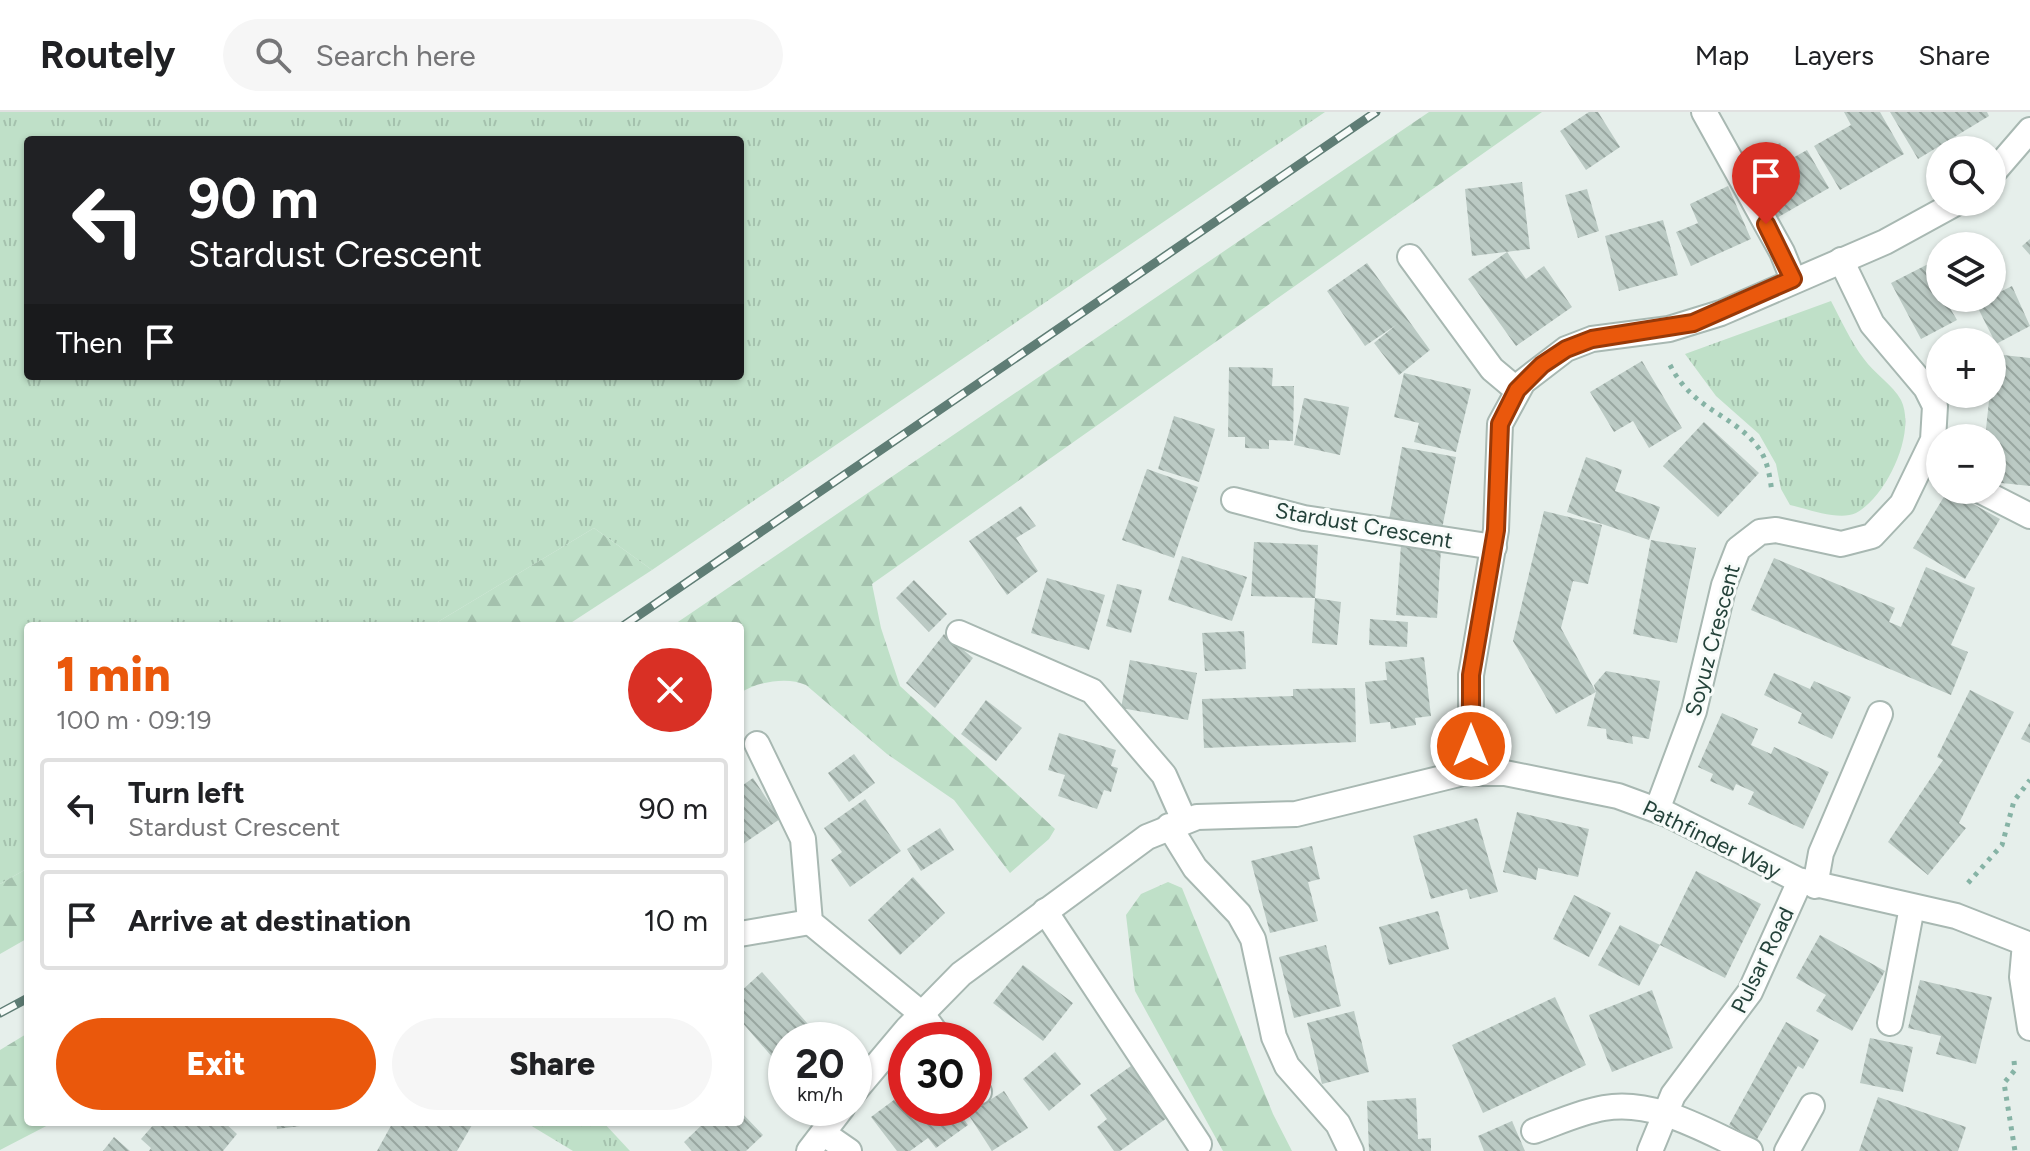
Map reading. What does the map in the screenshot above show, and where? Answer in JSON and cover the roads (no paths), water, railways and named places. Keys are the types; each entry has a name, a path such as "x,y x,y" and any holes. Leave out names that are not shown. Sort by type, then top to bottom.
{"street":[{"path":"1704,112 1782,252 1793,279"},
{"path":"2006,158 2030,130"},
{"path":"1471,772 1471,675 1494,547 1500,424 1517,390 1542,365 1566,349 1592,339 1655,331 1721,313 1793,279 1885,242 1932,216"},
{"path":"1410,257 1492,369 1517,390"},
{"path":"1841,260 1872,324 1926,388 1935,406 1934,424"},
{"name":"Soyuz Crescent","path":"1657,810 1694,711 1730,564 1746,540 1760,532 1776,530 1841,544 1872,536 1926,474"},
{"name":"Stardust Crescent","path":"1234,500 1304,518 1494,547"},
{"path":"2006,504 2030,516"},
{"path":"959,633 1092,691 1164,775 1176,823 1195,868 1239,914 1253,939 1274,1037 1283,1056 1338,1124 1351,1151"},
{"path":"1808,883 1880,714"},
{"path":"757,744 803,839 810,922 928,1022"},
{"name":"Pathfinder Way","path":"872,1071 961,974 1111,860 1176,823 1218,815 1296,814 1442,776 1471,772 1537,778 1618,796 1657,810 1808,883 1956,916 2028,938 2022,977 2030,1028"},
{"name":"Pulsar Road","path":"1650,1151 1664,1113 1685,1076 1737,1014 1808,883"},
{"path":"1890,1023 1922,909"},
{"path":"1045,911 1199,1144"},
{"path":"744,933 810,922"},
{"path":"1534,1131 1606,1108 1634,1106 1664,1113 1750,1151"},
{"path":"1787,1151 1812,1106"},
{"path":"828,1126 816,1142 849,1151"}],"railway":[{"path":"629,622 1376,112"},
{"path":"0,1013 24,1000"}]}
